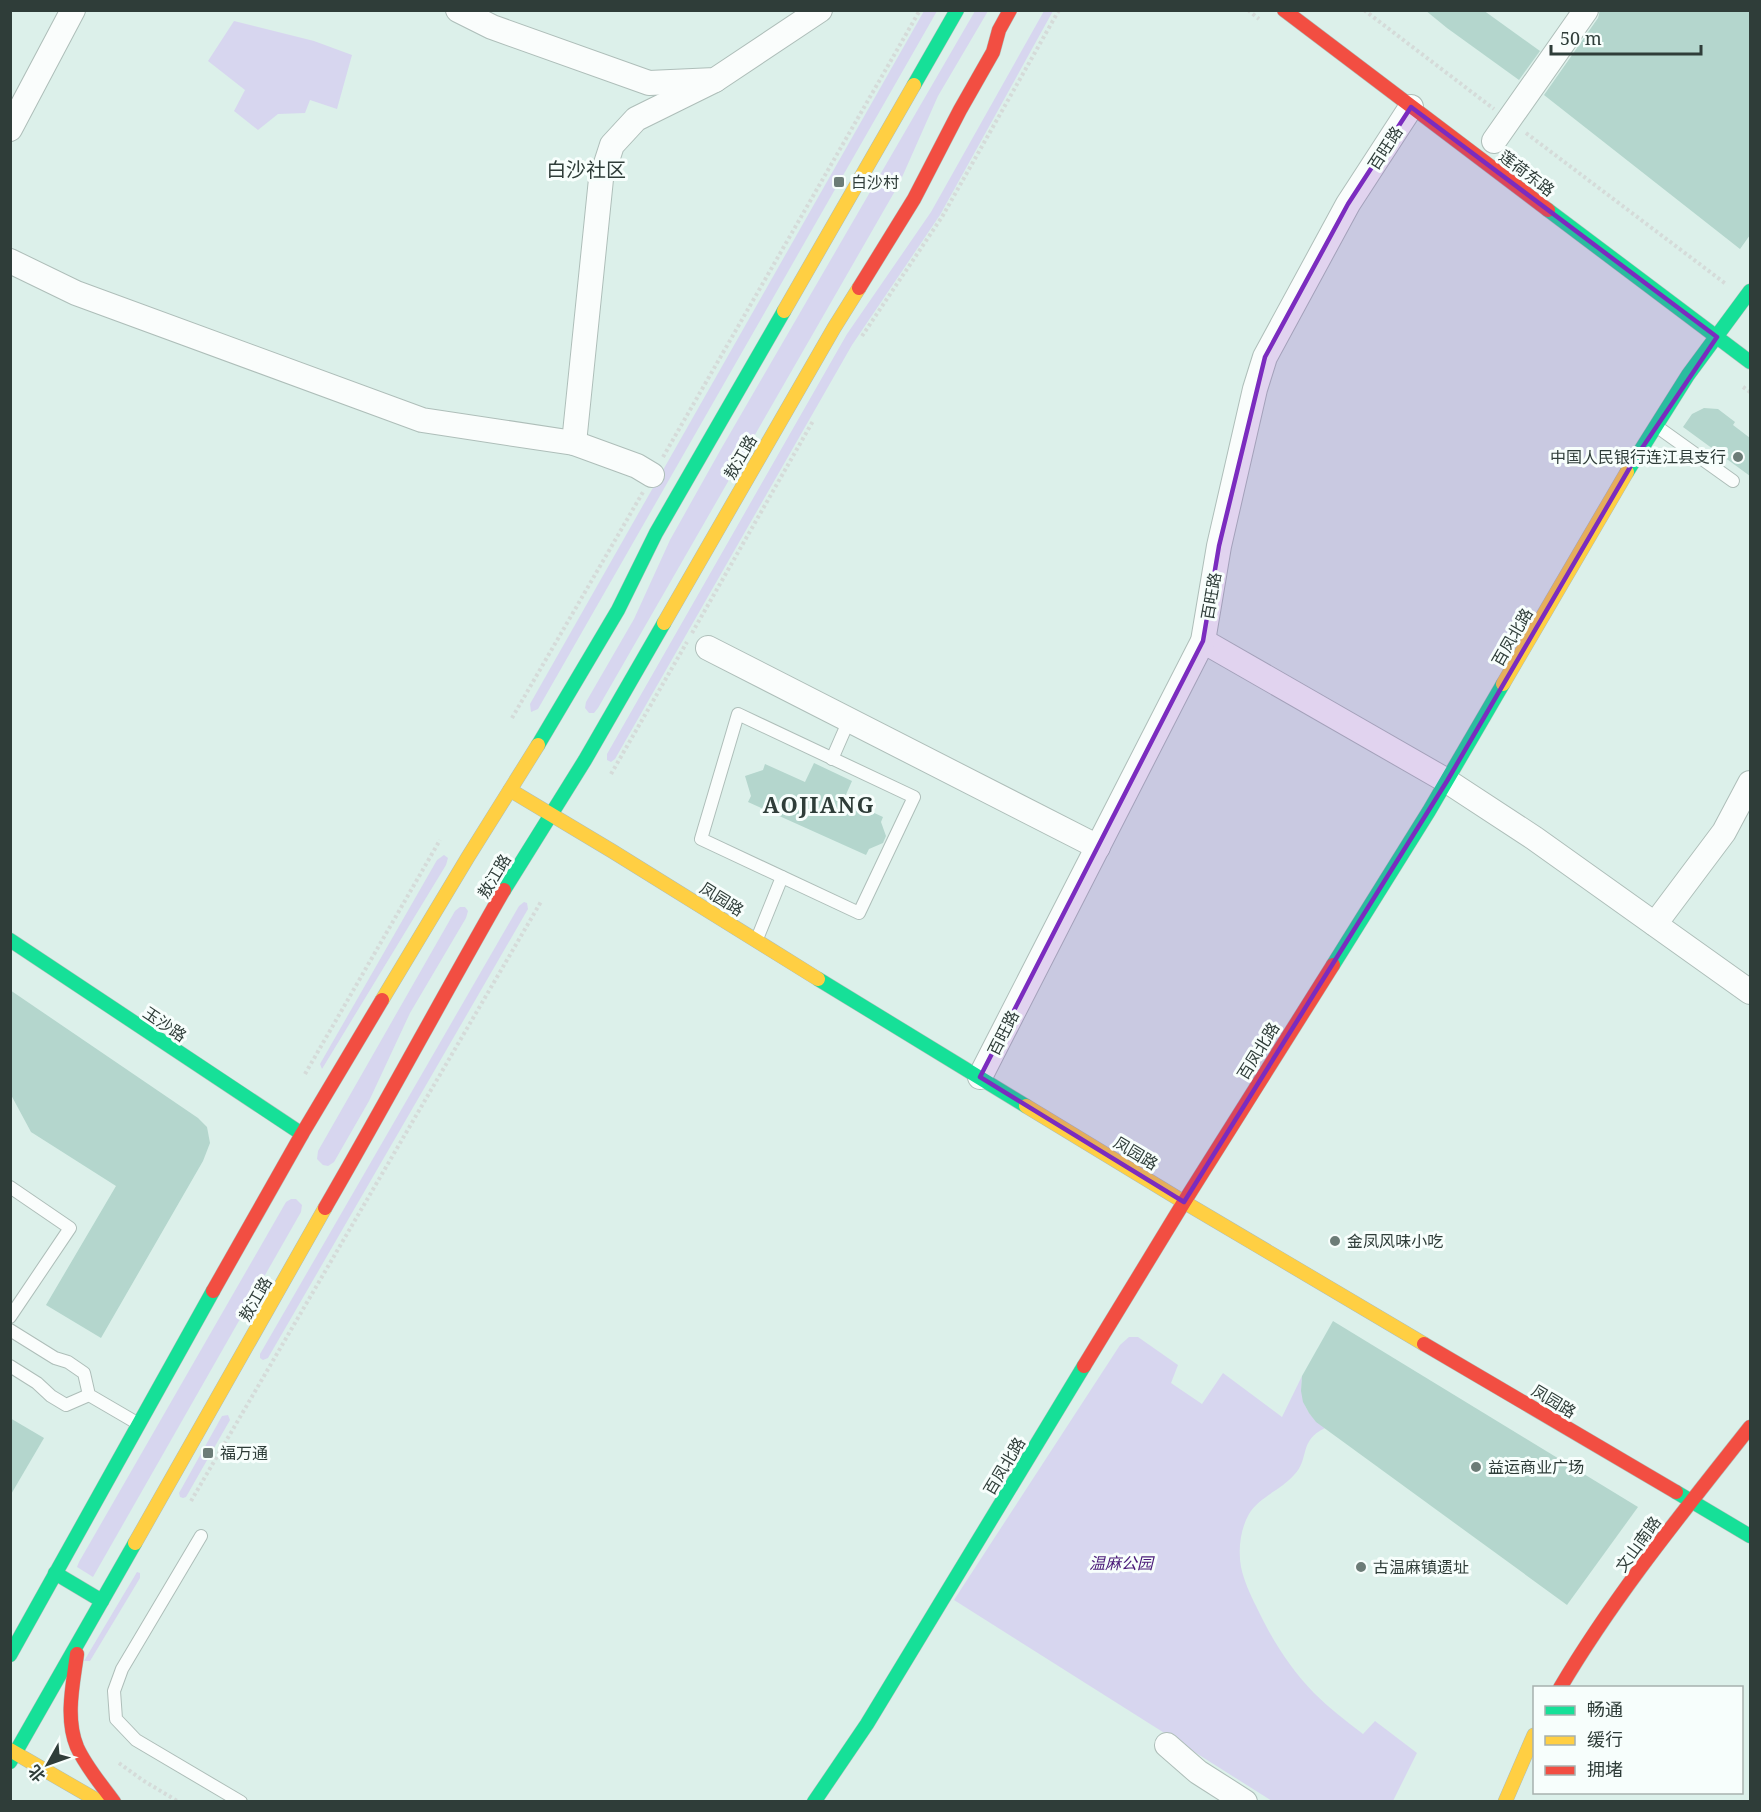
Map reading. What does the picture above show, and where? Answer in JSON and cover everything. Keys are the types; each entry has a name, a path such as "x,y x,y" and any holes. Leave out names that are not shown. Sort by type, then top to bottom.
{"main road":[{"name":"敖江路","path":"10,1655 302,1134 457,888 510,790 564,713 656,533 957,10"},
{"name":"敖江路","path":"12,1755 387,1100 488,906 550,815 595,731 834,328 914,199 993,52 999,30 1010,10"},
{"name":"莲荷东路","path":"1284,10 1750,362"},
{"path":"993,52 1017,27"},
{"name":"百凤北路","path":"814,1802 867,1724 1184,1202 1446,781 1656,426 1688,375 1748,294"},
{"name":"凤园路","path":"510,790 1184,1202 1750,1536"},
{"name":"玉沙路","path":"10,940 302,1134"},
{"name":"文山南路","path":"1561,1686 1600,1624 1669,1528 1750,1427"},
{"path":"56,1573 102,1600"},
{"path":"10,1627 35,1611"},
{"path":"79,1641 71,1708 75,1738 88,1766 114,1802"},
{"path":"1505,1802 1533,1737"},
{"path":"12,1755 100,1802"}],"street":[{"path":"10,129 73,10"},
{"path":"458,10 492,27 649,83 715,80"},
{"path":"574,443 601,180 612,145 636,119 715,80 820,10"},
{"path":"1494,141 1586,10"},
{"name":"百旺路","path":"980,1077 1203,640 1220,546 1255,389 1265,357 1348,204 1411,107"},
{"path":"10,261 76,293 422,420 574,443 637,466 652,475"},
{"path":"1203,640 1446,781 1534,838 1750,992"},
{"path":"708,648 1098,847"},
{"path":"1655,924 1724,832 1750,783"},
{"path":"1167,1745 1198,1772 1245,1802"}],"lane":[{"path":"1656,426 1733,481"},
{"path":"738,714 914,798 859,913 782,877 701,839 738,714"},
{"path":"832,759 849,720"},
{"path":"756,940 782,877"},
{"path":"10,1187 70,1228 15,1301 10,1317"},
{"path":"10,1330 84,1373 89,1395 138,1423"},
{"path":"10,1366 66,1405 89,1395"},
{"path":"201,1536 122,1669 114,1691 116,1719 136,1740 241,1802"}],"path":[{"path":"512,718 920,10"},
{"path":"859,341 942,217 1059,10"},
{"path":"1364,10 1509,120 1748,294"},
{"path":"611,774 818,414"},
{"path":"303,1078 441,840"},
{"path":"186,1510 542,900"},
{"path":"111,1757 144,1781 179,1802"}],"highlighted area":[{"path":"1411,107 1717,337 1636,457 1447,781 1184,1202 980,1077 1203,641 1219,546 1265,357 1348,204"}],"green space":[{"path":"924,11 937,11 538,709 531,712 530,704"},
{"path":"975,11 988,11 938,96 899,184 598,708 594,713 589,713 585,708 586,702 634,619 670,540"},
{"path":"1044,11 1053,11 940,215 852,345 615,759 611,762 607,760 607,754 847,334 931,212"},
{"path":"234,21 314,41 352,55 337,109 310,100 305,113 278,114 258,130 234,111 245,90 208,61"},
{"path":"444,855 448,858 446,865 322,1069 320,1064 437,860"},
{"path":"524,902 527,903 528,909 268,1358 263,1360 260,1354 519,906"},
{"path":"460,907 465,907 468,911 466,918 410,1013 369,1101 334,1162 328,1166 323,1165 317,1159 318,1151 455,911"},
{"path":"296,1199 302,1205 301,1212 93,1577 77,1567 79,1562 286,1202"},
{"name":"温麻公园","path":"1129,1337 1138,1337 1178,1365 1171,1383 1202,1404 1223,1373 1282,1417 1302,1376 1305,1406 1308,1412 1325,1428 1311,1439 1302,1463 1294,1475 1258,1503 1249,1514 1240,1540 1241,1567 1245,1582 1274,1641 1296,1673 1314,1693 1363,1734 1375,1721 1417,1753 1393,1801 1272,1801 954,1600 1120,1345"},
{"path":"228,1415 230,1420 186,1497 180,1497 179,1493 222,1416"},
{"path":"137,1572 140,1573 140,1578 90,1661 84,1661"}],"building":[{"path":"1425,10 1483,10 1540,51 1519,80"},
{"path":"1600,10 1750,10 1750,235 1740,249 1544,95 1598,18"},
{"name":"中国人民银行连江县支行","path":"1704,408 1718,409 1750,438 1750,476 1683,427 1692,414"},
{"path":"814,763 852,781 844,799 883,817 881,822 886,836 883,843 869,849 866,855 748,802 751,796 745,776 763,770 765,764 805,782"},
{"path":"10,990 198,1118 207,1127 210,1143 203,1161 101,1338 46,1305 116,1186 31,1132 10,1093"},
{"name":"益运商业广场","path":"1333,1321 1638,1507 1567,1605 1316,1422 1303,1402 1302,1376"},
{"path":"10,1418 44,1438 10,1496"}],"traffic: fast":[{"path":"914,85 957,10"},
{"path":"1548,210 1750,362"},
{"path":"1627,472 1688,375 1750,291"},
{"path":"538,745 618,610 656,533 784,311"},
{"path":"504,890 585,760 664,623"},
{"path":"1333,965 1429,811 1503,684"},
{"path":"10,940 302,1134"},
{"path":"818,979 1026,1106"},
{"path":"10,1655 213,1291"},
{"path":"814,1802 867,1724 1084,1366"},
{"path":"1676,1492 1750,1536"},
{"path":"10,1762 135,1543"},
{"path":"55,1573 102,1601"}],"traffic: slow":[{"path":"784,311 914,85"},
{"path":"664,623 859,288"},
{"path":"1503,684 1627,472"},
{"path":"382,1000 538,745"},
{"path":"510,790 818,979"},
{"path":"1026,1106 1424,1344"},
{"path":"135,1543 325,1208"},
{"path":"1505,1802 1533,1737"},
{"path":"10,1750 100,1802"}],"traffic: jam":[{"path":"859,288 914,199 993,52 999,30 1010,10"},
{"path":"1284,10 1548,210"},
{"path":"325,1208 504,890"},
{"path":"1084,1366 1333,965"},
{"path":"213,1291 302,1134 382,1000"},
{"path":"1424,1344 1676,1492"},
{"path":"1561,1686 1627,1587 1750,1427"},
{"path":"77,1654 71,1701 73,1736 85,1762 114,1802"}],"place":[{"name":"白沙村","path":"839,182"},
{"name":"中国人民银行连江县支行","path":"1738,457"},
{"name":"金凤风味小吃","path":"1335,1241"},
{"name":"福万通","path":"208,1453"},
{"name":"益运商业广场","path":"1476,1467"},
{"name":"古温麻镇遗址","path":"1361,1567"}],"district":[{"name":"白沙社区","path":"586,170"},
{"name":"AOJIANG","path":"819,805"}]}
